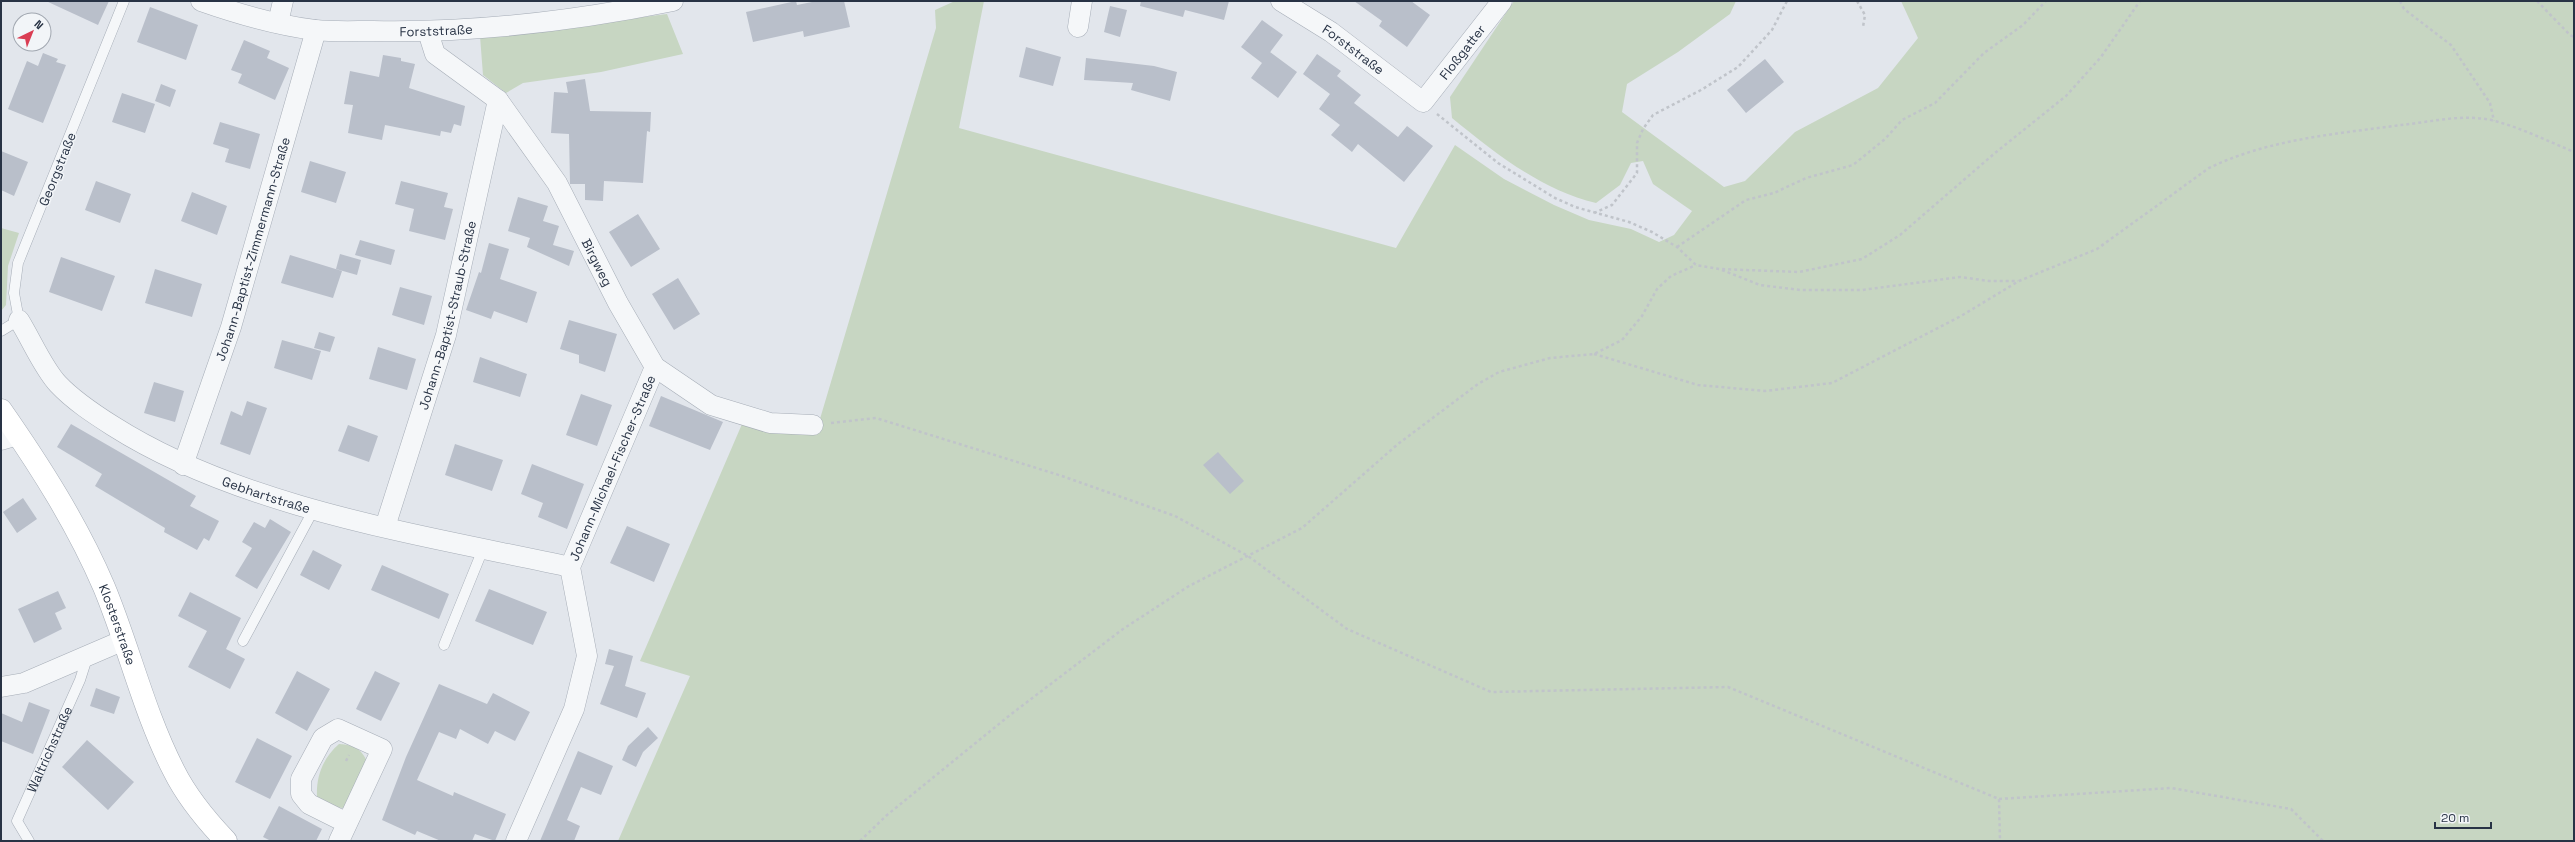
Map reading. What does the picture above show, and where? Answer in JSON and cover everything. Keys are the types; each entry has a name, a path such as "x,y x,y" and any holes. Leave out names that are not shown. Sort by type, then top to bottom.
{"main road":[{"name":"Klosterstraße","path":"1,410 10,437 82,540 104,588 174,771 205,819 226,841"}],"street":[{"name":"Forststraße","path":"201,1 247,16 316,30 428,32 529,24 629,10 673,1"},
{"path":"278,23 283,1"},
{"path":"1078,27 1082,1"},
{"name":"Forststraße","path":"1281,1 1331,32 1423,102"},
{"name":"Floßgatter","path":"1423,102 1502,1"},
{"name":"Johann-Baptist-Zimmermann-Straße","path":"184,465 231,327 316,30"},
{"name":"Birgweg","path":"428,32 434,54 498,100 557,182 618,303 655,367 711,405 770,423 812,425"},
{"name":"Johann-Baptist-Straub-Straße","path":"385,527 446,336 498,100"},
{"name":"Gebhartstraße","path":"19,320 57,383 74,399 144,446 184,465 314,508 385,527 570,567"},
{"name":"Johann-Michael-Fischer-Straße","path":"516,841 574,709 587,656 570,567 655,367"},
{"path":"1,687 24,683 124,640"},
{"path":"338,729 382,749 343,832 309,804 301,794 301,780 322,738 338,729"}],"lane":[{"name":"Georgstraße","path":"19,320 14,293 18,263 124,1"},
{"path":"1,331 19,320"},
{"path":"242,641 314,508"},
{"path":"444,645 483,549"},
{"name":"Waltrichstraße","path":"29,841 17,821 80,680 88,655"}],"path":[{"path":"1594,213 1612,205 1637,173 1637,143 1643,129 1653,115 1701,90 1738,67 1772,30 1787,1"},
{"path":"1857,1 1865,15 1863,27"},
{"path":"1677,247 1746,200 1774,193 1806,178 1853,165 1885,139 1902,120 1935,103 1984,53 2023,25 2046,1"},
{"path":"1719,270 1798,272 1862,259 1887,243 2066,96 2101,57 2140,1"},
{"path":"2400,1 2404,9 2452,44 2490,103 2494,121"},
{"path":"2537,1 2570,36 2574,37"},
{"path":"1423,102 1498,163 1555,198 1575,207 1652,232 1677,247 1696,265 1719,270 1760,286 1800,290 1862,290 1960,278 1989,281 2019,280"},
{"path":"860,841 887,815 1004,720 1123,628 1189,586 1302,528 1398,444 1488,378 1499,372 1550,358 1594,354 1698,384 1765,391 1832,383 1961,316 2019,280 2097,249 2209,168 2228,159 2279,144 2324,134 2464,118 2494,121 2574,152"},
{"path":"1594,354 1622,340 1642,316 1657,289 1672,276 1696,265"},
{"path":"812,425 876,418 1062,476 1174,516 1248,556 1347,629 1491,692 1728,687 1999,799 2171,788 2291,809 2323,841"},
{"path":"1999,799 2000,841"}],"green space":[{"path":"955,1 984,1 959,128 1396,248 1455,145 1504,179 1554,205 1589,220 1631,229 1659,242 1674,235 1692,211 1653,184 1643,161 1631,163 1620,185 1596,203 1576,197 1538,180 1502,157 1452,118 1450,97 1514,1 1736,1 1730,14 1678,52 1627,84 1622,112 1724,187 1745,181 1795,132 1878,88 1918,38 1901,1 2574,1 2574,841 618,841 690,676 640,661 742,424 817,429 936,28 935,10"},
{"path":"667,14 683,54 601,72 523,83 506,93 483,75 480,36 527,33"},
{"path":"1,228 19,233 8,266 6,305 1,311"},
{"path":"339,744 358,749 364,756 369,766 344,808 329,807 317,797 319,775 325,761 333,749"}],"building":[{"path":"46,1 109,1 98,25"},
{"path":"796,1 797,5 817,1 844,1 850,27 804,37 803,31 753,42 746,12"},
{"path":"1141,1 1229,1 1224,20 1185,10 1183,17 1140,6"},
{"path":"1354,1 1411,1 1430,15 1407,47 1379,26 1382,21"},
{"path":"1110,6 1127,10 1120,37 1104,32"},
{"path":"150,7 198,25 186,60 137,42"},
{"path":"1262,20 1283,35 1262,63 1241,47"},
{"path":"244,40 270,51 267,58 289,68 275,100 238,83 242,74 231,70"},
{"path":"1026,47 1061,57 1053,86 1019,77"},
{"path":"1270,52 1297,72 1278,98 1251,78"},
{"path":"43,53 58,59 56,62 66,65 43,123 8,109 27,61 38,66"},
{"path":"1317,54 1341,71 1337,76 1361,95 1354,103 1398,137 1407,126 1433,146 1404,182 1358,144 1352,152 1331,135 1340,125 1319,109 1330,94 1303,74"},
{"path":"383,55 401,58 401,61 415,64 409,88 465,106 461,126 454,124 451,133 441,131 440,136 385,125 382,140 348,133 353,105 344,104 350,71 379,77"},
{"path":"1086,58 1154,66 1177,72 1170,101 1131,90 1133,83 1084,80"},
{"path":"1765,59 1784,82 1746,113 1727,90"},
{"path":"585,79 590,111 651,112 650,132 647,131 643,183 604,181 603,201 585,200 585,184 570,184 569,134 551,133 554,92 568,93 566,82"},
{"path":"161,84 176,90 170,107 155,101"},
{"path":"122,93 155,104 145,133 112,122"},
{"path":"220,122 260,134 250,169 225,162 229,149 213,144"},
{"path":"1,151 28,162 14,196 1,190"},
{"path":"310,161 346,172 336,203 301,192"},
{"path":"96,181 131,194 120,223 85,210"},
{"path":"401,181 448,193 444,207 453,209 445,240 409,231 414,209 395,204"},
{"path":"192,192 227,206 217,235 181,221"},
{"path":"518,197 548,206 543,221 559,226 553,245 574,251 569,266 527,247 530,238 508,231"},
{"path":"638,214 660,249 631,267 609,232"},
{"path":"360,240 395,250 391,265 355,255"},
{"path":"489,243 509,249 500,279 537,292 527,323 494,311 491,319 466,310 479,272 481,273"},
{"path":"340,254 361,260 357,275 336,269"},
{"path":"290,255 342,271 333,298 281,283"},
{"path":"61,257 115,276 102,311 49,292"},
{"path":"155,269 202,284 192,317 145,303"},
{"path":"678,278 700,314 674,330 652,294"},
{"path":"400,287 432,296 424,325 392,315"},
{"path":"569,320 617,334 605,372 579,363 579,355 560,349"},
{"path":"319,332 335,337 330,352 314,348"},
{"path":"282,340 321,351 312,380 274,368"},
{"path":"378,347 416,359 407,390 369,379"},
{"path":"480,357 527,374 520,397 473,382"},
{"path":"154,382 184,391 175,422 144,413"},
{"path":"581,394 612,405 597,446 566,435"},
{"path":"661,396 723,422 710,450 649,426"},
{"path":"247,401 267,408 250,455 220,444 231,411 242,416"},
{"path":"71,424 196,496 190,506 219,521 209,541 204,538 197,550 164,532 165,528 95,486 102,474 57,447"},
{"path":"348,425 378,436 369,462 338,451"},
{"path":"455,444 503,460 492,491 445,475"},
{"path":"1218,452 1244,481 1230,494 1203,465"},
{"path":"532,464 584,484 567,529 538,517 543,503 521,494"},
{"path":"23,498 37,519 17,533 3,512"},
{"path":"270,519 291,532 257,589 235,576 252,548 242,542 254,522 265,528"},
{"path":"627,526 670,544 654,582 610,563"},
{"path":"313,550 342,565 329,590 300,575"},
{"path":"382,565 449,594 439,619 371,590"},
{"path":"489,589 547,612 533,645 475,621"},
{"path":"58,591 66,608 55,613 62,629 34,643 18,609"},
{"path":"190,592 241,618 226,649 245,659 230,689 188,667 207,631 178,616"},
{"path":"609,649 633,656 625,686 646,693 637,718 600,704 614,666 605,664"},
{"path":"297,671 330,689 307,731 275,713"},
{"path":"375,671 400,683 381,721 356,709"},
{"path":"439,684 487,704 493,693 530,712 515,741 495,731 488,744 460,729 456,739 439,732 417,780 453,796 454,792 506,814 495,841 475,834 472,841 441,841 417,831 415,835 382,820 406,757"},
{"path":"96,688 120,697 114,714 90,706"},
{"path":"29,702 50,710 33,754 1,741 1,713 22,722"},
{"path":"648,727 658,738 643,752 636,767 622,760 628,746"},
{"path":"257,738 292,756 270,799 235,782"},
{"path":"87,740 134,782 108,810 62,767"},
{"path":"578,751 613,766 601,795 581,787 567,820 580,826 574,841 540,841"},
{"path":"279,806 322,829 316,841 271,841 263,837"}]}
